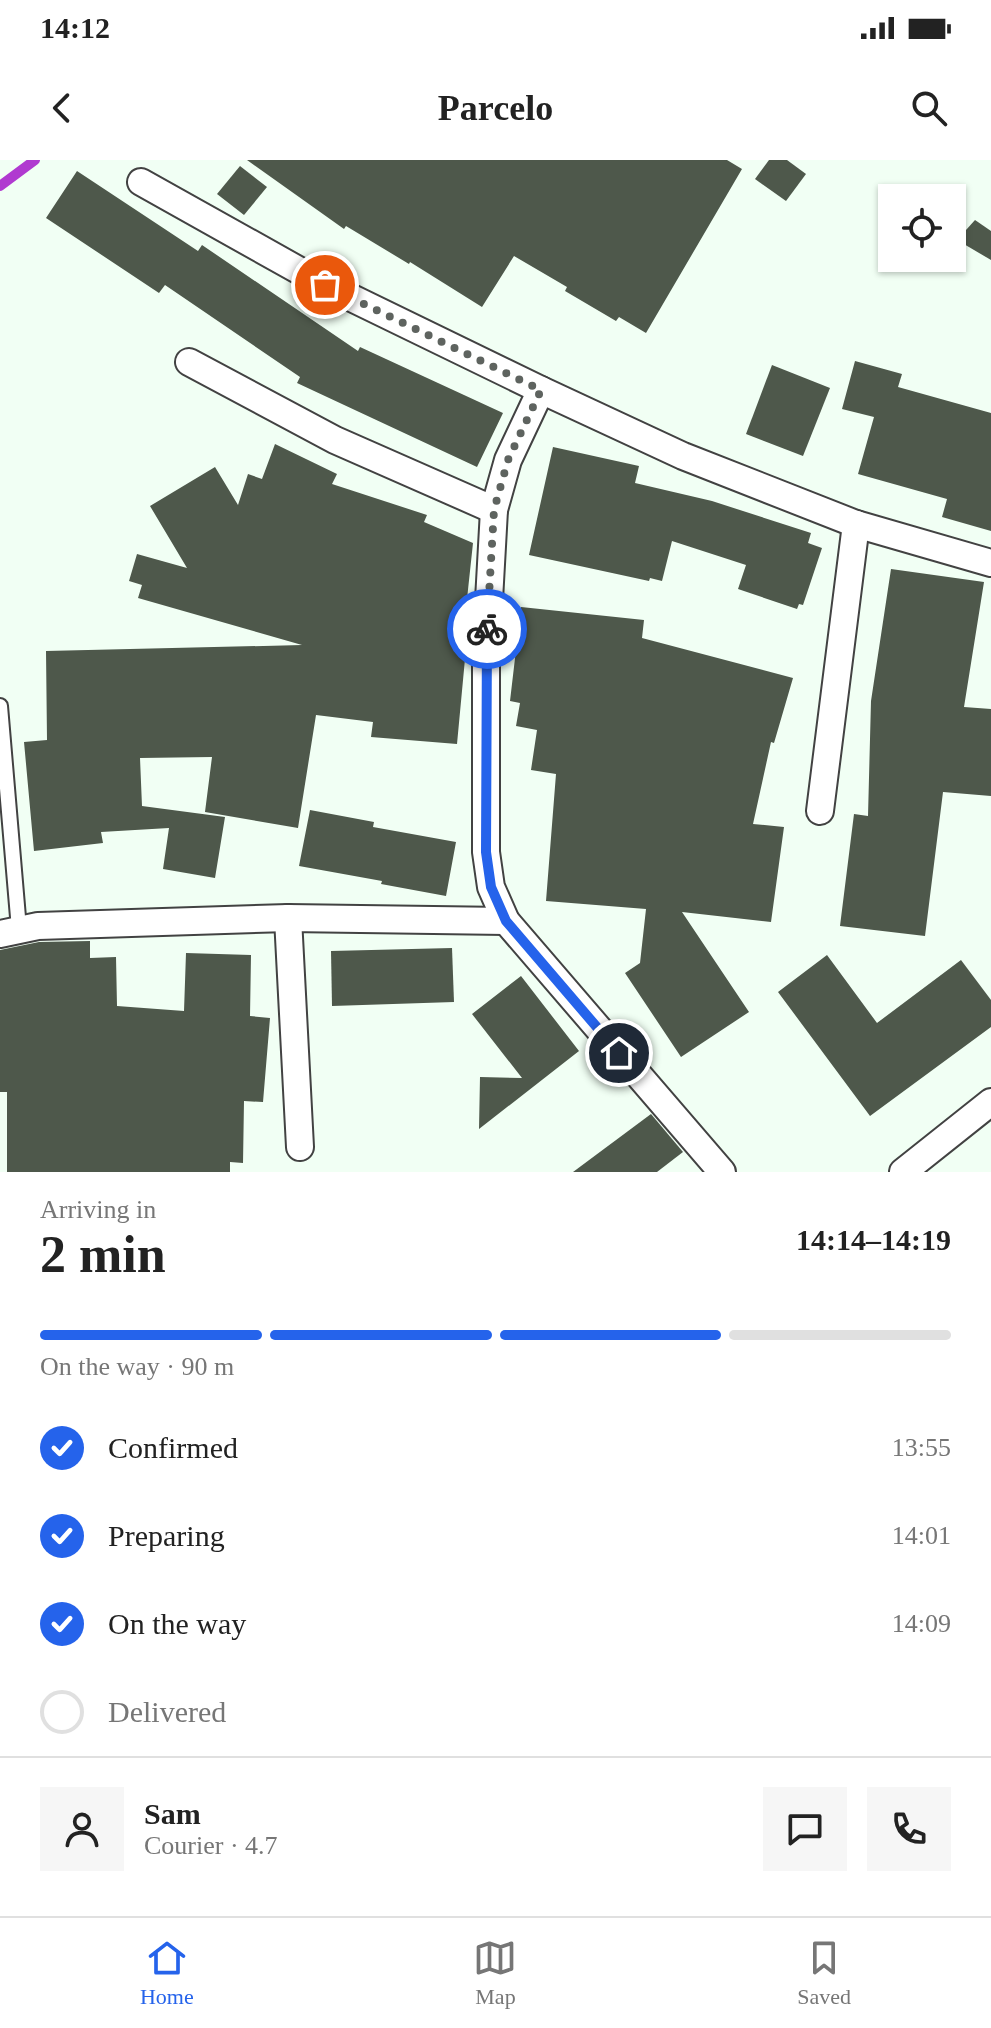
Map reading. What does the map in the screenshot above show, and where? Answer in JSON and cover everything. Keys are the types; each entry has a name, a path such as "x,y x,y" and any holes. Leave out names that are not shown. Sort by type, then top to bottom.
{"street":[{"path":"141,182 325,285 683,456 856,524 991,563"},
{"path":"189,362 335,440 494,510"},
{"path":"541,390 508,460 494,510 486,654 486,852 491,887 506,921 722,1172"},
{"path":"820,811 856,524"},
{"path":"10,931 38,926 288,918 506,921"},
{"path":"288,918 300,1147"},
{"path":"903,1172 991,1102"}],"lane":[{"path":"0,706 10,931"}],"building":[{"path":"247,160 727,160 742,169 646,333 619,317 616,321 514,256 482,307 410,262 346,226 344,229"},
{"path":"769,160 787,160 806,174 786,201 755,179"},
{"path":"240,166 267,187 244,215 217,194"},
{"path":"77,171 198,251 202,245 358,351 360,347 503,413 477,467 297,383 300,377 165,285 159,293 46,218"},
{"path":"975,220 991,231 991,260 966,245 966,230"},
{"path":"855,361 902,374 898,387 991,413 991,531 942,517 947,499 858,474 874,417 842,409"},
{"path":"772,365 830,388 803,456 746,434"},
{"path":"275,444 337,474 332,484 427,515 424,522 473,543 457,744 371,737 373,722 316,715 298,828 205,812 212,757 140,758 142,806 225,817 215,878 163,869 169,828 101,832 103,843 34,851 24,742 47,740 46,651 302,645 138,598 142,585 129,581 137,554 187,568 150,506 215,467 238,505 248,474 262,479"},
{"path":"553,447 639,466 635,483 712,501 811,533 808,543 822,548 803,605 799,604 797,609 738,589 746,565 672,541 662,581 650,578 649,581 529,555"},
{"path":"891,569 984,582 964,707 991,709 991,796 943,792 925,936 840,926 854,814 868,816 871,701"},
{"path":"521,607 644,620 642,638 793,678 774,743 771,742 753,824 784,827 771,922 682,912 749,1012 681,1057 625,973 640,963 646,909 546,901 556,774 531,770 537,730 516,726 520,703 510,701"},
{"path":"310,810 374,822 373,827 456,842 446,896 299,866"},
{"path":"90,941 90,958 116,957 117,1006 184,1011 186,953 251,955 250,1016 270,1018 263,1102 244,1101 243,1163 230,1162 230,1172 7,1172 7,1092 0,1092 0,950 39,942"},
{"path":"452,948 454,1002 332,1006 331,951"},
{"path":"827,955 877,1023 961,960 991,1000 991,1027 870,1116 778,992"},
{"path":"521,976 579,1051 479,1129 480,1077 522,1078 472,1014"},
{"path":"651,1114 683,1152 657,1172 573,1172"}],"waterway":[{"path":"0,186 35,160"}],"way so far":[{"path":"325,285 541,390 508,460 494,510 487,629"}],"route":[{"path":"487,629 486,852 491,887 506,921 619,1053"}]}
